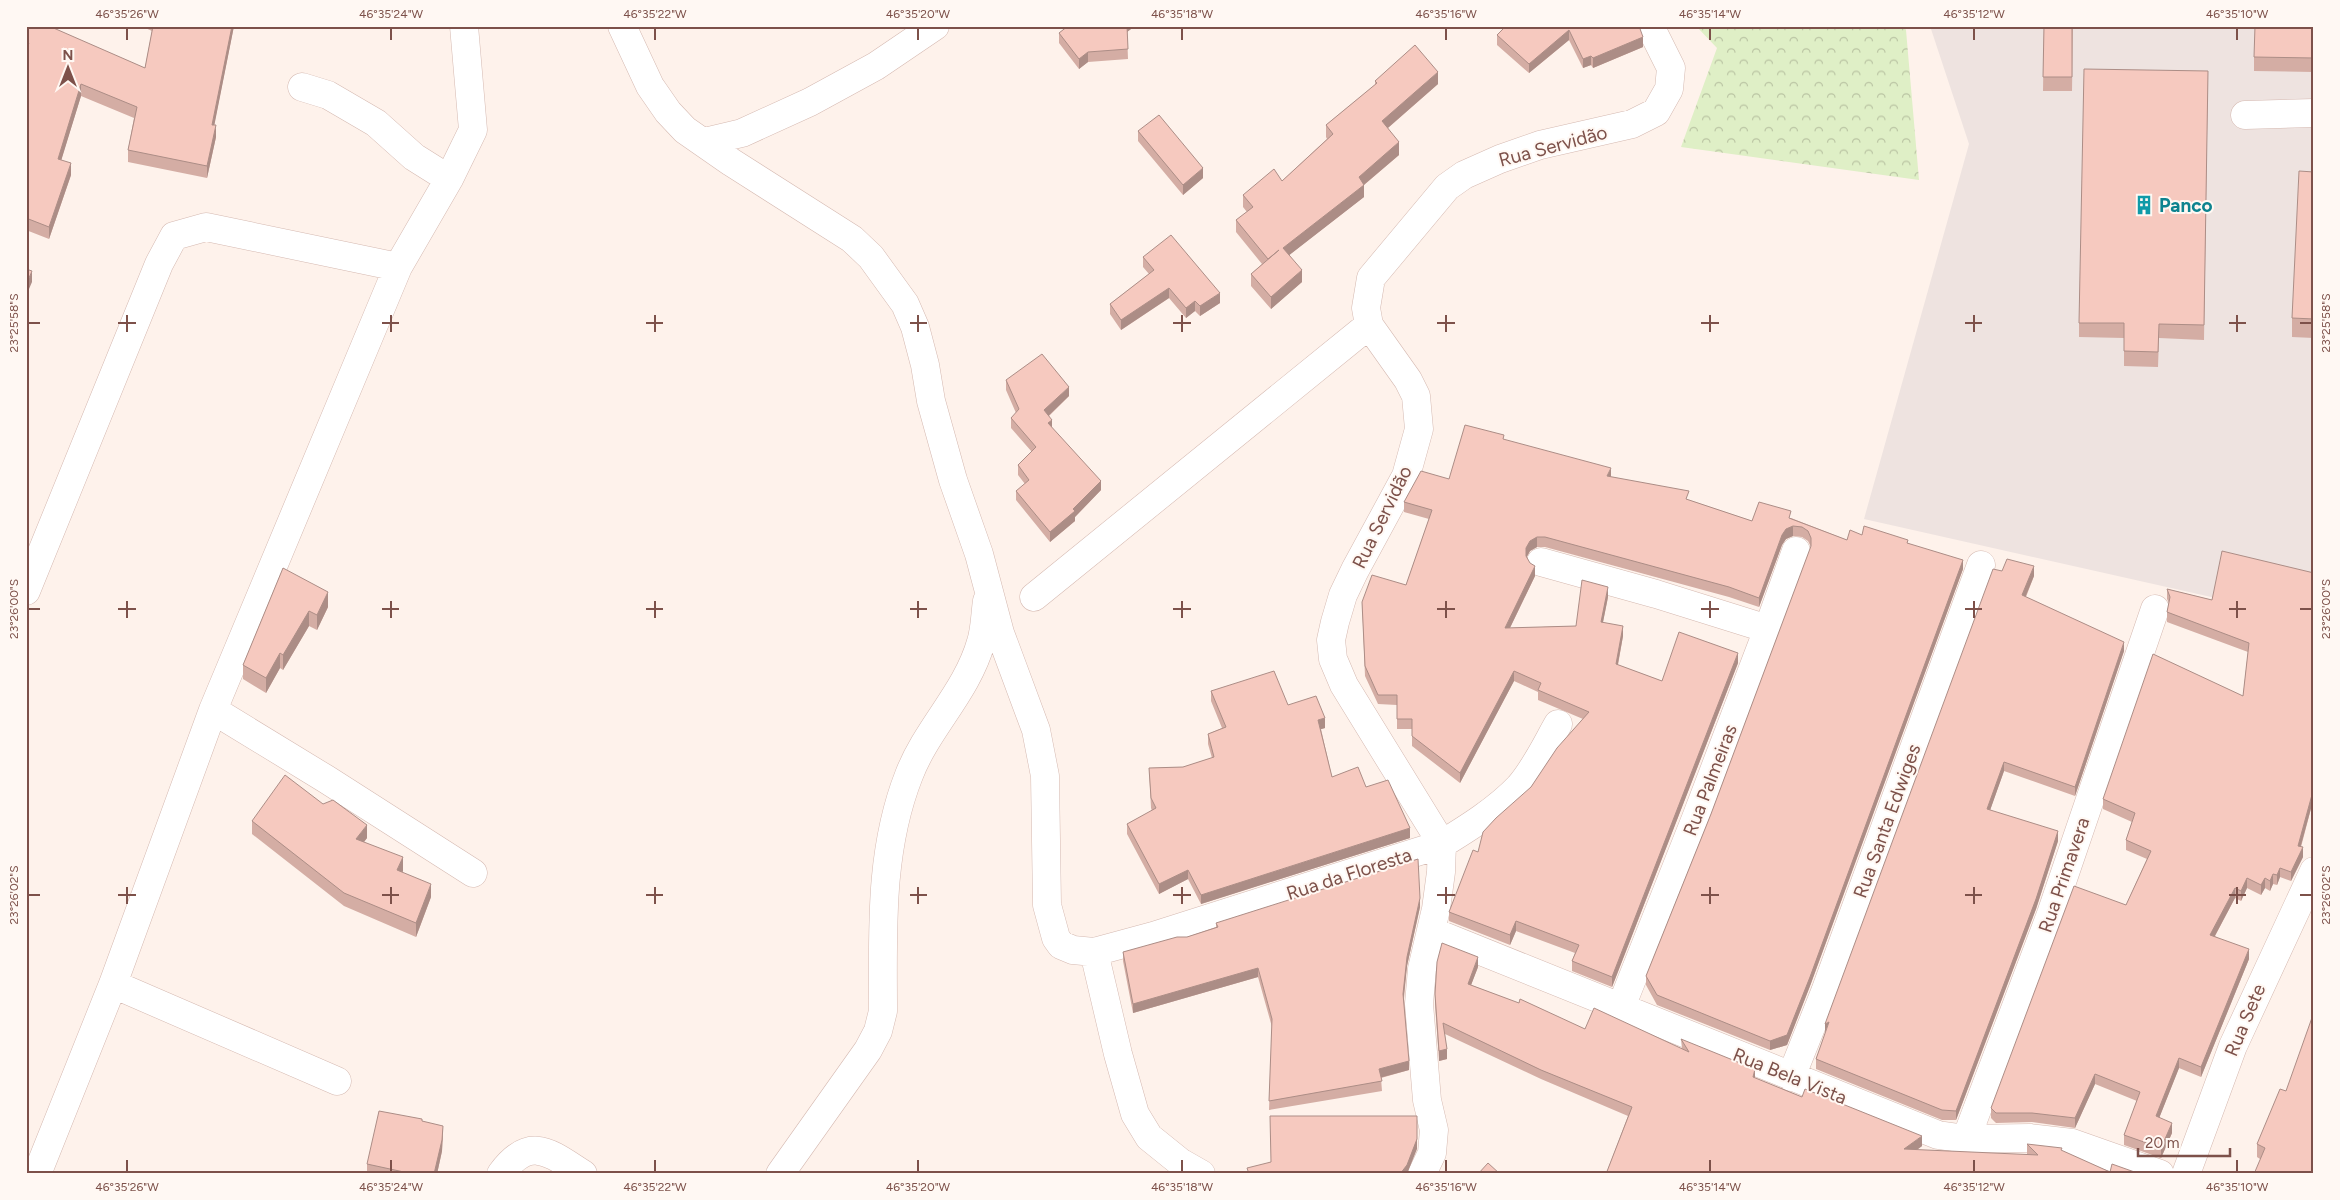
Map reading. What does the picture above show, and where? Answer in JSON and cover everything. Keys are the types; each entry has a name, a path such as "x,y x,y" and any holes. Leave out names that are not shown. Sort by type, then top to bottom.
{"street":[{"path":"38,1174 113,984 213,710 398,268 449,179 473,130 464,26"},
{"path":"622,26 650,86 668,112 685,130 731,162 852,239 871,257 906,304 915,327 925,365 931,401 953,480 979,554 1000,633 1036,730 1045,776 1047,905 1056,938 1061,945 1073,950 1094,952 1118,1054 1135,1114 1149,1137 1180,1162 1201,1174"},
{"path":"704,142 742,133 810,102 876,66 935,26"},
{"name":"Rua Servidão","path":"1442,844 1365,721 1344,685 1333,659 1332,640 1343,595 1406,476 1419,429 1416,396 1408,380 1370,325 1366,308 1371,278 1447,187 1464,175 1500,159 1540,146 1632,124 1656,112 1669,89 1671,68 1650,26"},
{"path":"302,87 328,95 376,123 414,157 449,179"},
{"path":"2245,115 2314,113"},
{"path":"26,591 159,264 174,236 206,227 398,268"},
{"path":"1034,597 1370,325"},
{"name":"Rua Palmeiras","path":"1621,1006 1768,629 1796,551"},
{"path":"1541,562 1656,594 1768,629"},
{"name":"Rua Santa Edwiges","path":"1791,1077 1825,992 1981,565"},
{"path":"780,1174 868,1050 878,1031 883,1011 885,877 892,827 909,773 922,748 957,693 982,642 988,590"},
{"name":"Rua Primavera","path":"1966,1139 2051,914 2155,609"},
{"path":"213,710 326,778 473,873"},
{"name":"Rua da Floresta","path":"1094,952 1153,936 1442,844 1478,821 1518,787 1537,762 1558,724"},
{"path":"1422,1174 1432,1153 1434,1130 1427,1100 1419,1004 1422,969 1440,881 1442,844"},
{"name":"Rua Sete","path":"2186,1174 2233,1046 2314,871"},
{"name":"Rua Bela Vista","path":"1431,931 1938,1135 1966,1139 2030,1138 2072,1143 2160,1174"},
{"path":"113,984 337,1081"},
{"path":"501,1174 510,1161 523,1152 537,1149 551,1154 583,1174"}],"shaded area":[{"path":"1930,26 2314,26 2314,620 1864,519 1969,144"}],"green space":[{"path":"1696,26 1904,26 1906,30 1919,180 1681,147 1717,48"}],"building":[{"path":"26,26 49,26 145,68 153,26 232,26 212,125 216,125 207,166 128,150 137,107 81,84 58,159 71,163 49,227 26,218 26,48 29,43 26,42"},
{"path":"1068,26 1127,26 1128,49 1088,52 1079,59 1059,33"},
{"path":"1506,26 1639,26 1643,37 1593,58 1591,56 1583,59 1569,30 1529,64 1497,35"},
{"path":"2044,26 2072,26 2072,77 2043,77"},
{"path":"2255,26 2314,26 2314,58 2254,57"},
{"path":"1415,45 1438,72 1382,121 1399,142 1359,177 1364,185 1283,248 1302,270 1271,297 1251,274 1279,250 1268,259 1236,220 1253,207 1243,195 1274,169 1282,181 1333,134 1326,125 1377,83 1375,81"},
{"name":"Panco","path":"2084,69 2208,71 2204,325 2159,324 2158,352 2124,351 2124,323 2079,323"},
{"path":"1159,115 1203,168 1183,185 1138,131"},
{"path":"2299,171 2314,172 2314,319 2292,318"},
{"path":"1171,235 1220,293 1200,306 1195,301 1186,308 1169,288 1121,320 1110,304 1154,270 1143,257"},
{"path":"26,269 32,271 26,285"},
{"path":"1042,354 1069,387 1044,410 1052,420 1048,423 1101,481 1073,509 1075,511 1050,532 1016,491 1029,480 1018,465 1036,447 1011,418 1019,409 1006,380"},
{"path":"1465,425 1504,435 1503,439 1611,468 1607,476 1689,491 1686,499 1752,521 1759,502 1791,511 1789,518 1847,540 1850,530 1862,535 1864,526 1908,540 1907,543 1963,560 1787,1035 1770,1041 1657,995 1646,976 1711,814 1811,546 1811,538 1808,531 1802,527 1793,526 1786,529 1782,535 1759,598 1729,587 1545,537 1537,537 1530,541 1526,548 1526,556 1530,563 1535,566 1505,628 1576,626 1582,580 1608,587 1601,622 1623,626 1616,664 1662,681 1679,632 1738,653 1612,977 1572,961 1579,945 1516,921 1510,935 1449,912 1473,850 1478,852 1483,832 1531,787 1557,748 1589,712 1538,690 1541,683 1514,671 1460,773 1412,736 1412,719 1397,719 1397,695 1378,695 1365,666 1362,602 1372,575 1406,585 1432,510 1404,502 1421,471 1449,479"},
{"path":"2222,551 2314,573 2314,791 2298,846 2303,847 2291,872 2280,868 2277,875 2273,874 2270,881 2265,878 2261,885 2247,878 2241,891 2235,888 2210,935 2249,949 2201,1067 2179,1058 2156,1116 2172,1123 2161,1148 2124,1135 2140,1092 2095,1074 2075,1118 2032,1113 1996,1113 1991,1108 2074,886 2126,905 2151,851 2126,840 2135,813 2103,799 2153,654 2243,696 2249,643 2167,612 2170,597 2167,589 2212,600"},
{"path":"2007,559 2034,566 2022,595 2124,642 2075,787 2004,762 1987,809 2058,831 2036,899 1956,1111 1942,1110 1816,1059 1829,1022 1825,1024 1993,569 2002,571"},
{"path":"283,568 328,592 317,615 309,611 283,655 280,653 266,678 243,665"},
{"path":"1274,671 1288,705 1316,696 1325,718 1318,720 1332,777 1358,767 1366,787 1388,780 1410,828 1201,895 1188,870 1159,884 1127,824 1156,808 1151,798 1149,768 1183,767 1214,757 1208,734 1226,727 1211,691"},
{"path":"285,775 323,804 333,800 367,825 356,839 403,857 397,870 431,884 416,923 344,893 252,821"},
{"path":"1418,859 1420,898 1407,957 1403,994 1409,1061 1379,1069 1382,1081 1269,1101 1272,1019 1258,968 1133,1004 1123,952 1177,937 1187,937 1218,927 1216,923"},
{"path":"1442,943 1478,957 1468,984 1519,1003 1520,999 1585,1029 1594,1008 1689,1052 1681,1039 1755,1069 1753,1077 1802,1097 1805,1089 1922,1136 1904,1149 2038,1155 2027,1144 2062,1148 2061,1150 2110,1172 2112,1164 2140,1174 1606,1174 1632,1107 1541,1070 1443,1023 1447,1049 1439,1051 1435,994 1437,962"},
{"path":"2314,1012 2314,1174 2254,1174 2265,1148 2257,1144 2280,1089 2286,1091"},
{"path":"379,1111 422,1119 422,1121 443,1126 442,1140 434,1174 413,1174 367,1164"},
{"path":"1270,1116 1417,1116 1417,1139 1407,1165 1400,1174 1249,1174 1247,1168 1271,1162"},
{"path":"1488,1163 1500,1174 1478,1174"}],"place":[{"name":"Panco","path":"2144,205"}]}
